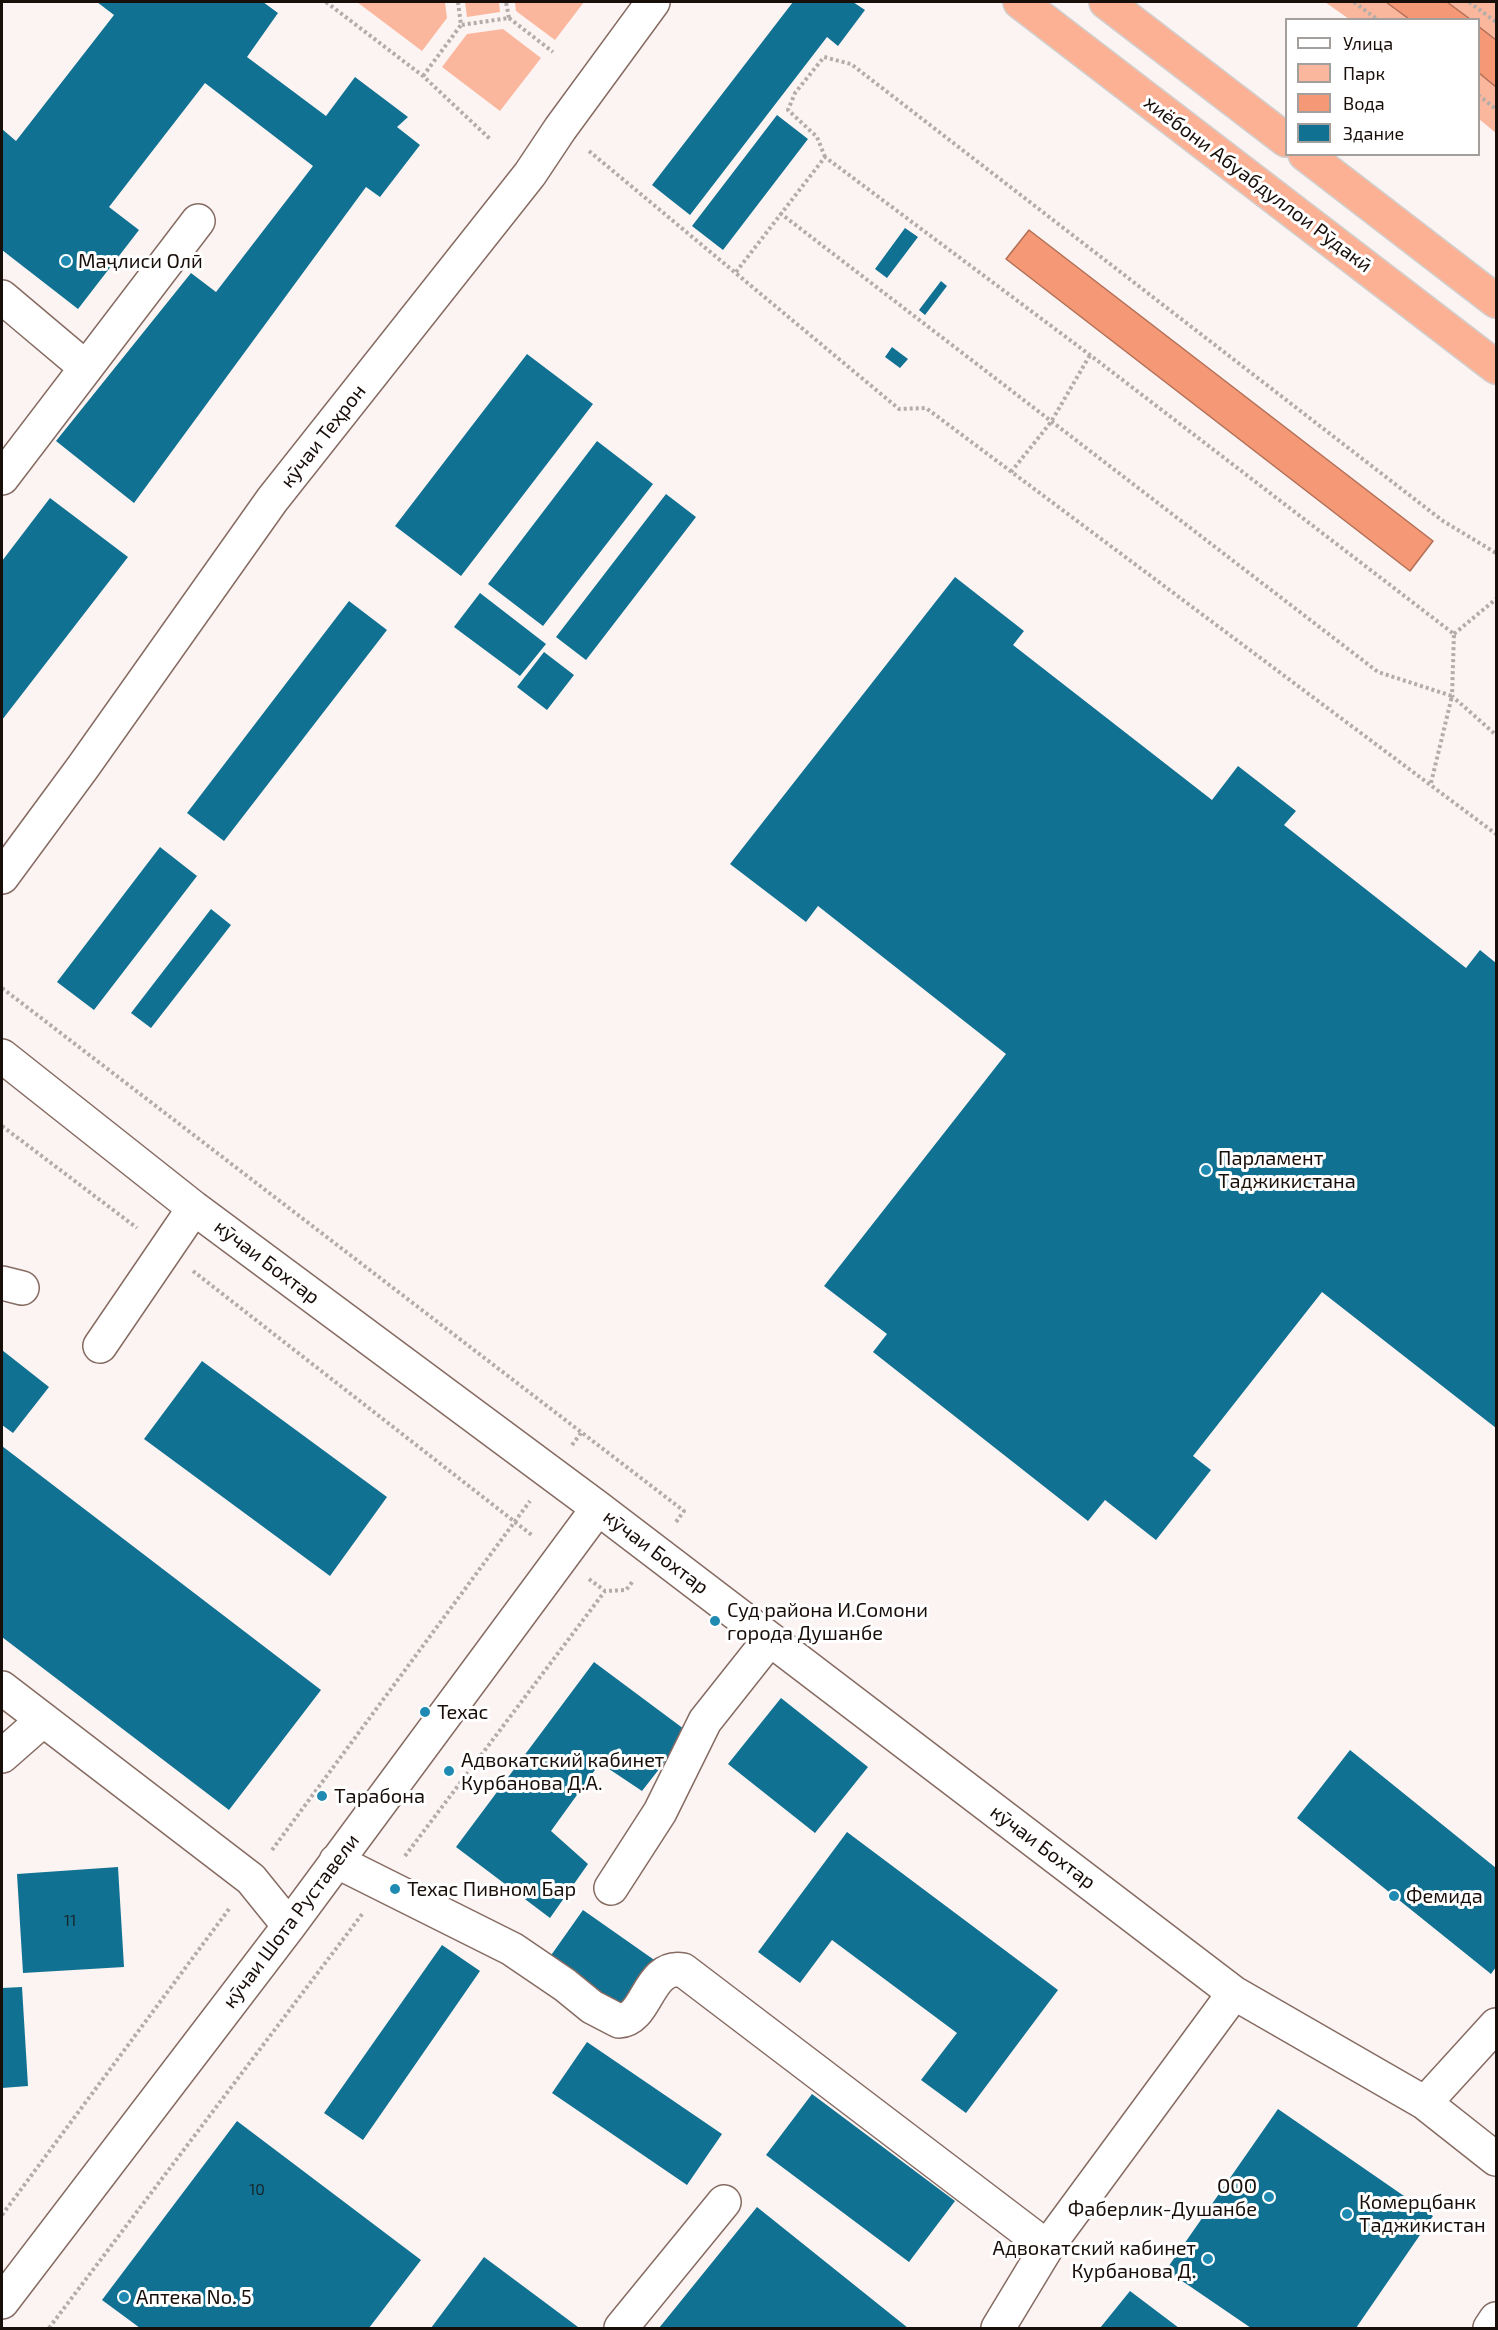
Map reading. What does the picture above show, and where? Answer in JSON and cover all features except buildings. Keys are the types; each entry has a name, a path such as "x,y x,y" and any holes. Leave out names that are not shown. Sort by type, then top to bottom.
{"highway":[{"name":"хиёбони Абуабдуллои Рӯдакӣ","path":"1020,2 1497,367"},
{"path":"1106,2 1285,138"},
{"path":"1308,156 1497,301"}],"street":[{"name":"кӯчаи Теҳрон","path":"2,877 83,767 272,500 530,174 653,2"},
{"path":"2,478 198,221"},
{"path":"2,297 85,367"},
{"name":"кӯчаи Бохтар","path":"2,1056 194,1208 598,1508 1234,1993 1425,2103 1497,2159"},
{"path":"100,1346 194,1208"},
{"name":"кӯчаи Шота Руставели","path":"2,2302 289,1926 598,1508"},
{"path":"611,1888 660,1812 705,1721 770,1640"},
{"path":"2,1688 250,1879 289,1926"},
{"path":"2,1756 43,1720"},
{"path":"336,1861 512,1949 565,1985 592,2007 619,2021 624,2021 633,2015 661,1975 670,1970 683,1970 1047,2247"},
{"path":"998,2328 1047,2247 1234,1993"},
{"path":"1425,2103 1497,2025"},
{"path":"621,2328 724,2202"},
{"path":"1490,2328 1497,2319"}],"path":[{"path":"326,2 423,76 490,139"},
{"path":"423,76 461,25 458,2"},
{"path":"506,2 509,18 553,52"},
{"path":"1354,2 1375,18"},
{"path":"1469,2 1497,22"},
{"path":"461,25 509,18"},
{"path":"1454,634 825,157 817,137 788,110 795,93 824,57 850,64 1443,521 1497,553"},
{"path":"1480,96 1497,109"},
{"path":"560,129 604,162 899,408 926,408 1497,834"},
{"path":"736,272 825,157"},
{"path":"780,213 1378,672 1452,696 1497,735"},
{"path":"1011,472 1051,422 1090,356"},
{"path":"1431,783 1452,696 1454,634 1497,599"},
{"path":"2,987 684,1511"},
{"path":"2,1126 166,1250 605,1591 626,1590"},
{"path":"2,2215 581,1433"},
{"path":"49,2328 605,1591"}],"green space":[{"path":"357,2 445,2 447,18 422,51"},
{"path":"465,2 499,2 500,12 467,17"},
{"path":"515,2 584,2 555,40 516,11"},
{"path":"1325,2 1496,2 1496,133 1480,120 1480,18 1348,18"},
{"path":"503,29 541,58 500,111 442,67 467,34"}],"water":[{"path":"1386,2 1447,2 1469,18 1408,18"},
{"path":"1480,28 1496,40 1496,87 1480,74"},
{"path":"1029,230 1433,541 1410,571 1006,259"}],"place":[{"name":"Маҷлиси Олӣ","path":"66,261"},
{"name":"Парламент Таджикистана","path":"1206,1170"},
{"name":"Суд района И.Сомони города Душанбе","path":"715,1621"},
{"name":"Техас","path":"425,1712"},
{"name":"Адвокатский кабинет Курбанова Д.А.","path":"449,1771"},
{"name":"Тарабона","path":"322,1796"},
{"name":"Техас Пивном Бар","path":"395,1889"},
{"name":"Фемида","path":"1394,1896"},
{"name":"ООО Фаберлик-Душанбе","path":"1269,2197"},
{"name":"Комерцбанк Таджикистан","path":"1347,2214"},
{"name":"Адвокатский кабинет Курбанова Д.","path":"1208,2259"},
{"name":"Аптека No. 5","path":"124,2297"}]}
